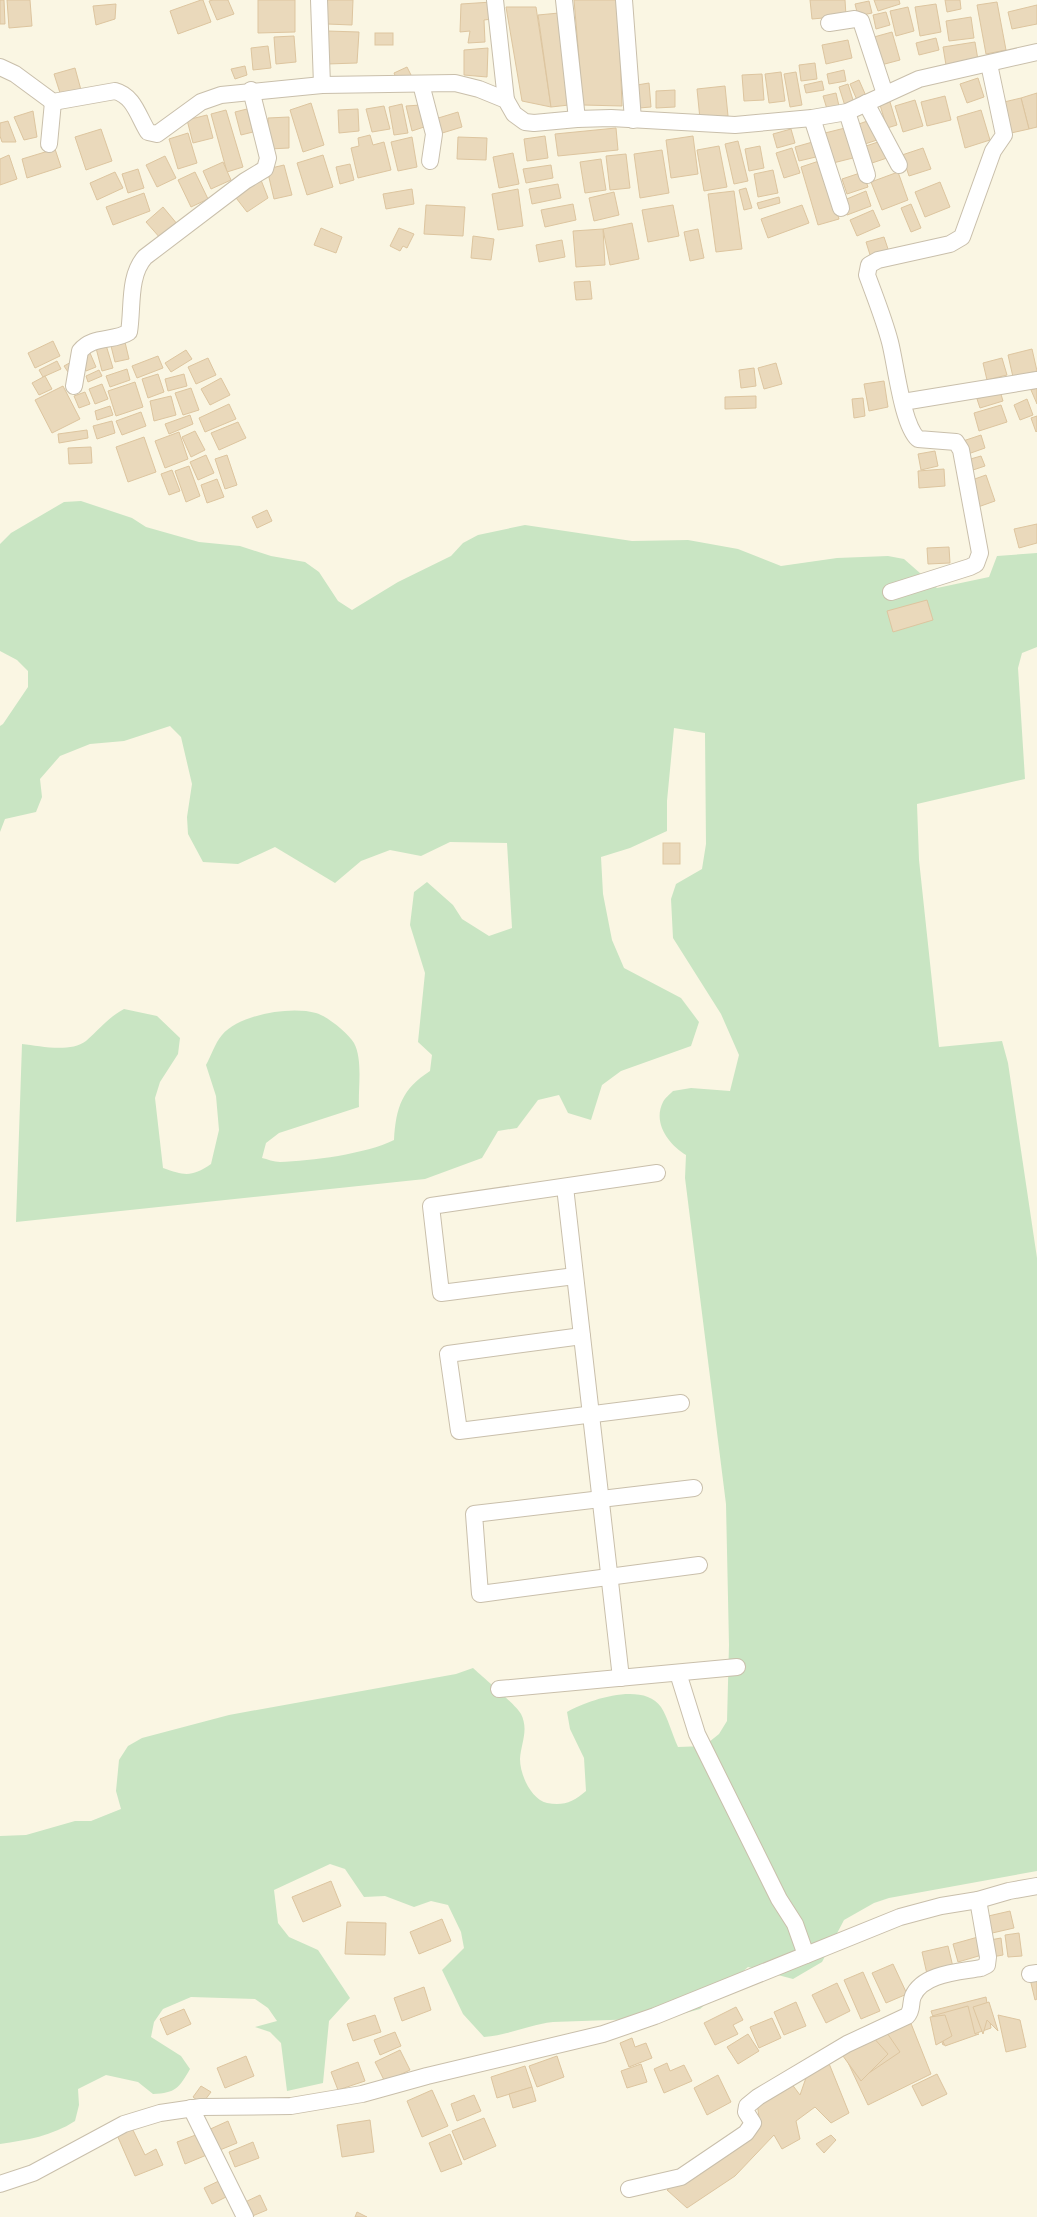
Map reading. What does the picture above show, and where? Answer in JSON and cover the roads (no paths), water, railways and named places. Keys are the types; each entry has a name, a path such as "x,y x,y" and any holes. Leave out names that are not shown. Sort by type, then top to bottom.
{"street":[{"path":"319,0 322,85"},
{"path":"496,0 506,100 514,114 525,122 534,123 577,119 735,125 812,118 847,112 920,79 1037,52"},
{"path":"564,0 577,119"},
{"path":"624,0 633,120"},
{"path":"830,23 855,19 861,21 885,94"},
{"path":"891,592 970,567 976,564 980,553 959,445 951,441 918,439 909,428 890,341 867,275 869,265 878,260 950,244 962,236 992,151 1004,135 989,64"},
{"path":"0,67 15,74 53,102 115,91 123,93 130,98 148,132 157,134 200,102 221,95 251,90 322,85 455,83 479,89 506,100"},
{"path":"421,84 434,134 430,161"},
{"path":"74,386 80,351 83,347 95,340 124,336 129,332 135,276 138,265 145,257 245,181 265,169 268,158 251,90"},
{"path":"49,144 53,102"},
{"path":"866,103 900,165"},
{"path":"847,112 867,175"},
{"path":"812,118 841,208"},
{"path":"903,402 1037,380"},
{"path":"575,1276 441,1293 431,1206 657,1173"},
{"path":"565,1187 621,1678"},
{"path":"582,1336 448,1354 459,1431 681,1403"},
{"path":"694,1488 474,1514 480,1594 699,1565"},
{"path":"500,1689 736,1667"},
{"path":"678,1673 697,1734 779,1899 795,1924 806,1955"},
{"path":"0,2184 33,2173 124,2124 160,2113 191,2108 290,2106 362,2094 427,2076 603,2034 655,2016 900,1917 941,1906 978,1900 1009,1890 1037,1886"},
{"path":"629,2189 681,2177 746,2133 753,2123 746,2112 747,2106 758,2097 847,2044 907,2016 911,2012 912,1996 927,1980 981,1968 987,1965 988,1957 978,1900"},
{"path":"191,2108 241,2216"}]}
